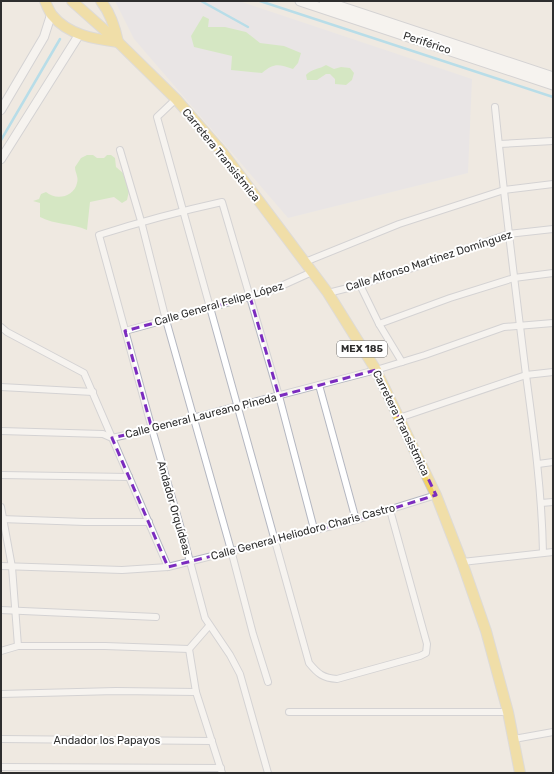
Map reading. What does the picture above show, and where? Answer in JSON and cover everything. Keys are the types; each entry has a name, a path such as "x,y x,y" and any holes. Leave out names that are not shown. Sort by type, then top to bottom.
{"main road":[{"path":"45,1 51,15 61,24 79,35 100,40 118,42 108,10 101,1"},
{"name":"Carretera Transistmica","path":"72,1 118,42 176,99 223,153 328,293 376,370 436,496 462,562 486,631 508,712 520,773"},
{"name":"Periférico","path":"300,1 394,28"},
{"name":"Periférico","path":"324,1 407,33 553,85"},
{"name":"Periférico","path":"407,33 553,77"}],"street":[{"path":"1,110 44,37 51,15"},
{"path":"1,159 79,35"},
{"path":"176,99 157,116 209,308 309,663 316,671 326,678 337,679 426,653 427,644 390,510"},
{"path":"495,107 508,234 538,464 543,553"},
{"path":"499,144 553,141"},
{"path":"120,150 141,221 166,320 231,550 253,634 268,682"},
{"path":"305,262 399,224 504,190 553,184"},
{"path":"141,221 222,202 279,396 314,529"},
{"name":"Andador Orquídeas","path":"141,221 99,235 204,618 230,654 240,674 268,773"},
{"name":"Calle Alfonso Martínez Domínguez","path":"328,293 360,285 422,265 508,234 553,229"},
{"name":"Calle General Felipe López","path":"125,331 270,291 312,272"},
{"path":"379,324 450,298 514,278 553,274"},
{"path":"360,285 379,324 402,362"},
{"name":"Calle General Laureano Pineda","path":"1,431 103,434 112,438 152,429 376,370 504,327 553,323"},
{"path":"1,327 7,332 84,374 168,567"},
{"path":"399,418 526,375 553,372"},
{"path":"319,385 356,520"},
{"path":"1,387 93,392"},
{"path":"538,464 553,462"},
{"path":"1,475 129,477"},
{"name":"Calle General Heliodoro Charis Castro","path":"1,566 122,570 168,567 314,529 356,520 436,496"},
{"path":"541,503 553,502"},
{"path":"1,507 12,567 18,646"},
{"path":"2,519 85,522 149,522"},
{"path":"462,562 553,552"},
{"path":"1,610 156,617"},
{"path":"1,767 222,771 196,692 189,650 209,626"},
{"path":"1,651 18,646 105,646 189,650"},
{"path":"1,694 116,691 196,692"},
{"path":"289,712 508,712"},
{"path":"514,739 553,732"},
{"name":"Andador los Papayos","path":"1,739 212,741"}],"highlighted area":[{"path":"250,297 279,396 376,370 436,495 356,520 168,567 112,438 152,429 125,331"}],"shaded area":[{"path":"115,1 239,1 472,79 468,173 288,218 134,39"}],"green space":[{"path":"203,16 209,19 208,27 225,27 246,32 260,43 284,46 301,53 298,63 293,69 276,65 270,67 262,73 231,70 232,56 194,47 191,36"},
{"path":"326,65 334,69 341,67 350,68 354,73 352,80 346,85 335,84 335,79 330,74 326,74 317,80 307,80 306,75 308,73"},
{"path":"87,155 93,155 97,158 104,158 107,155 111,155 115,158 116,167 123,173 129,191 127,200 122,203 114,197 90,202 87,230 46,220 40,217 40,203 33,201 39,199 41,194 46,192 50,195 59,197 72,192 77,181 75,167 81,158"}],"waterway":[{"path":"201,1 248,27"},
{"path":"260,1 553,97"},
{"path":"1,140 60,39"}]}
